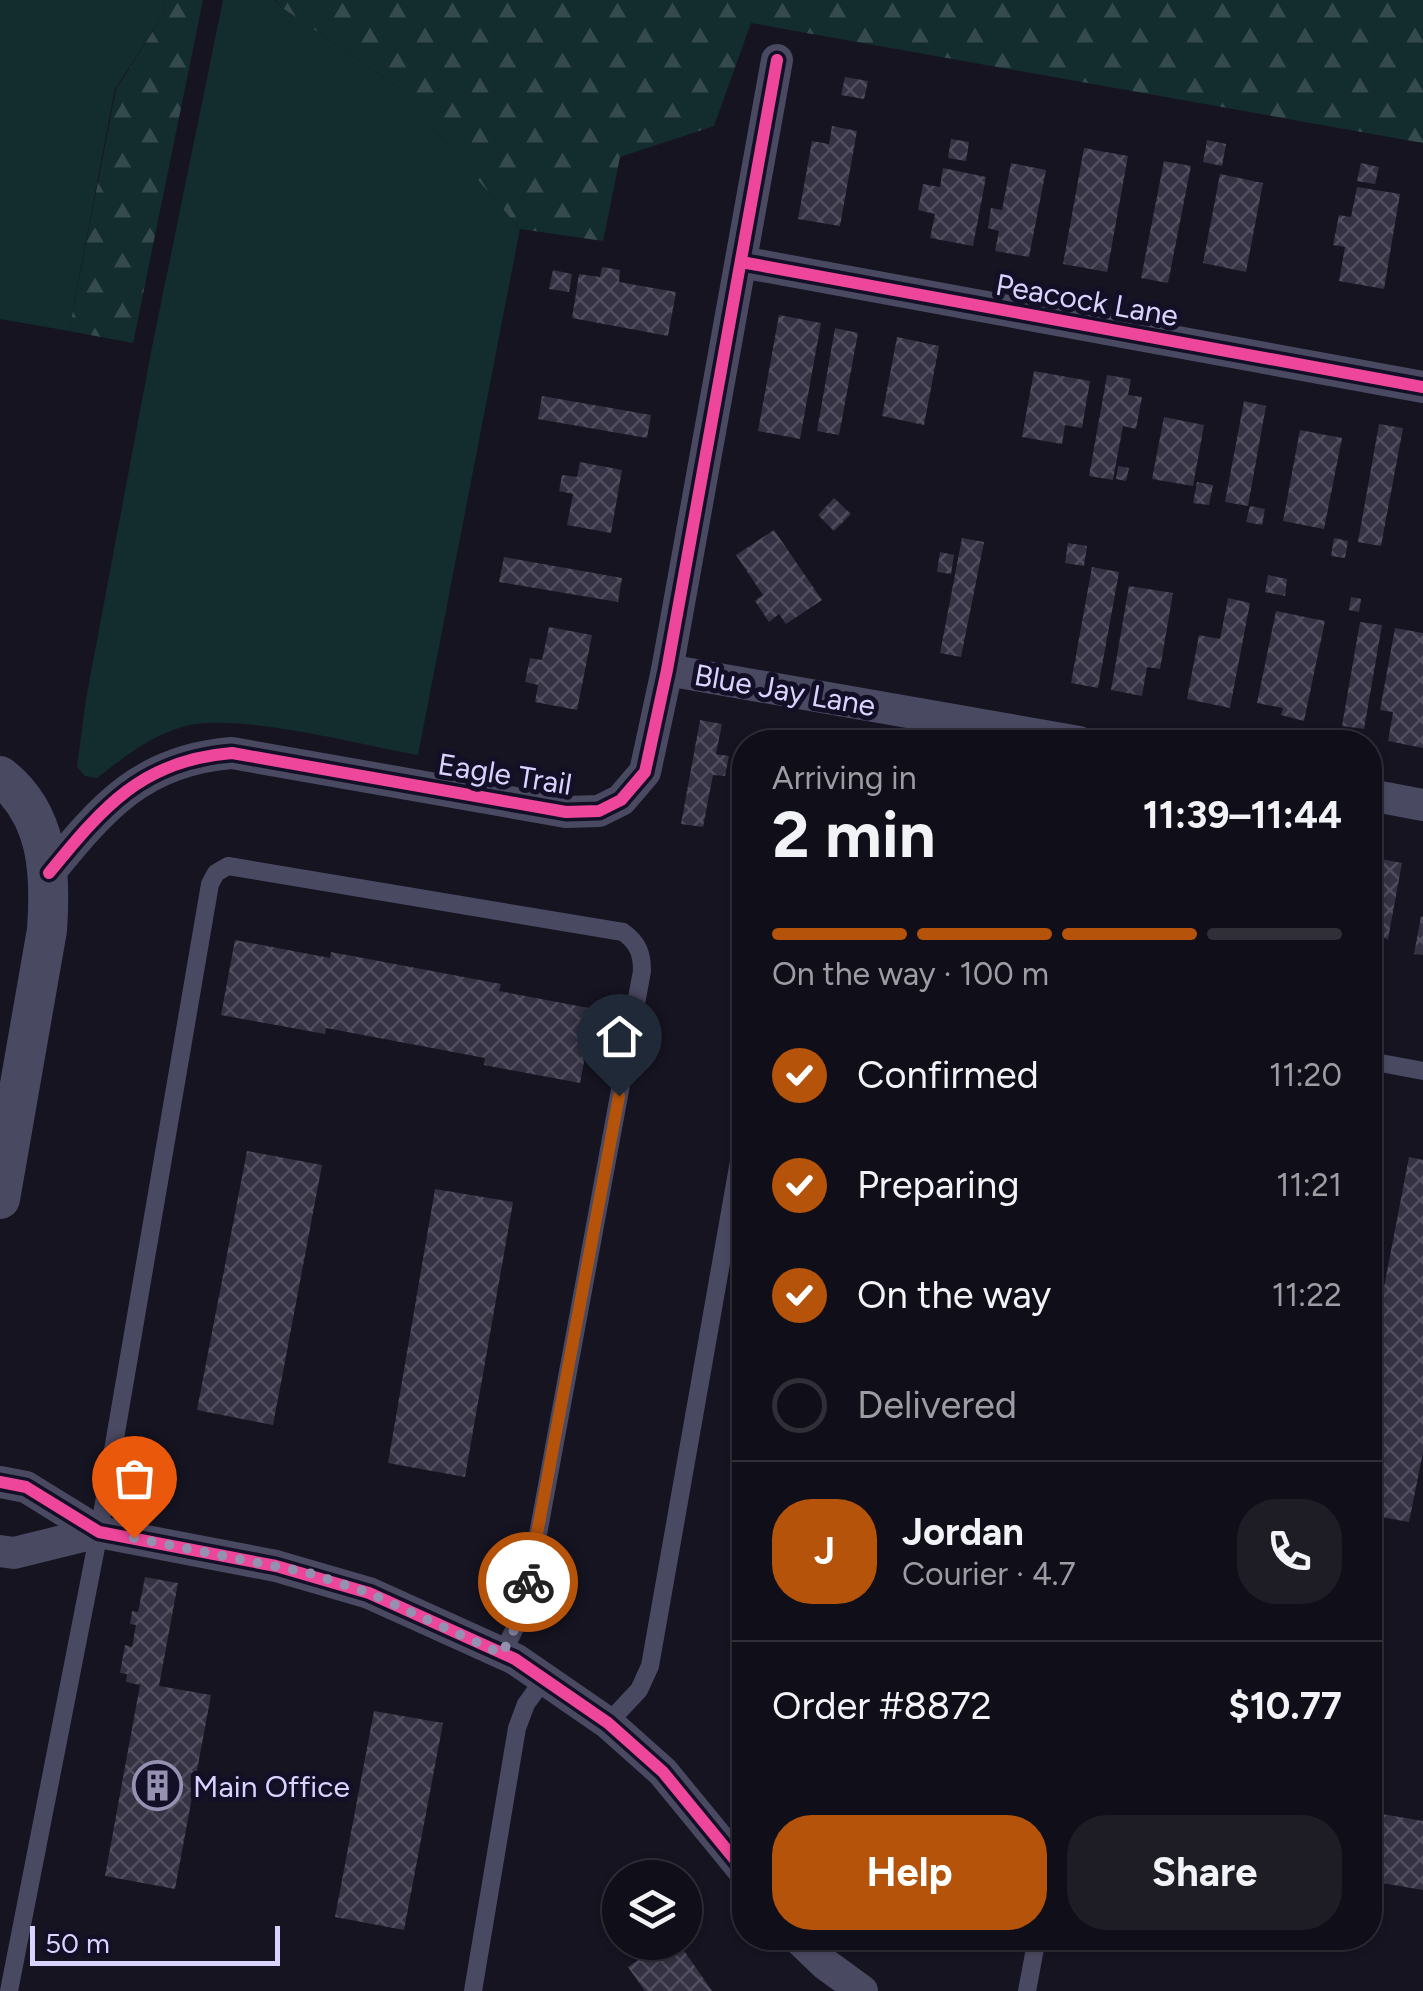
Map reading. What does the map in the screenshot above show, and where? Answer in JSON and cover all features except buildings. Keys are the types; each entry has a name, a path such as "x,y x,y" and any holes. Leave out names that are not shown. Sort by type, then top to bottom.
{"street":[{"name":"Eagle Trail","path":"46,858 115,799 157,770 209,755 232,754 566,812 600,811 621,800 645,772 667,670 777,60"},
{"name":"Peacock Lane","path":"741,262 1423,388"},
{"name":"Blue Jay Lane","path":"667,670 1011,730"},
{"path":"0,776 30,809 46,858 47,930 0,1200"},
{"path":"1382,797 1423,805"},
{"path":"0,1482 26,1486 99,1532 309,1573 369,1593 502,1654 545,1678 608,1723 662,1772 732,1856"},
{"path":"0,1550 14,1552 99,1532"},
{"path":"810,1950 862,1991"}],"lane":[{"path":"9,1991 99,1532 210,884 216,873 228,866 623,932 634,940 642,954 642,971 524,1610 502,1654"},
{"path":"1382,1063 1423,1071"},
{"path":"608,1723 639,1690 650,1666 732,1201"},
{"path":"472,1991 517,1728 526,1704 545,1678"},
{"path":"1027,1991 1035,1950"}],"green space":[{"path":"0,0 166,0 162,17 115,89 69,331 0,319"},
{"path":"166,0 203,0 133,343 69,331 116,89 162,17"},
{"path":"223,0 275,0 398,87 520,229 418,755 265,726 205,723 170,731 137,748 97,778 85,776 77,767 86,699"},
{"path":"276,0 1423,0 1423,143 751,23 714,126 620,157 603,241 520,229 398,87"}],"cycle path":[{"path":"49,873 88,827 127,791 173,765 232,753 566,812 599,811 621,800 645,772 667,670 777,60"},
{"path":"741,262 1423,387"},
{"path":"0,1482 26,1487 99,1532 276,1566 369,1593 515,1659 608,1723 663,1772 732,1856"}],"way so far":[{"path":"134,1538 309,1573 369,1593 502,1654 524,1610 528,1582"}],"place":[{"name":"Main Office","path":"158,1786"}],"route":[{"path":"528,1582 619,1096"}]}
